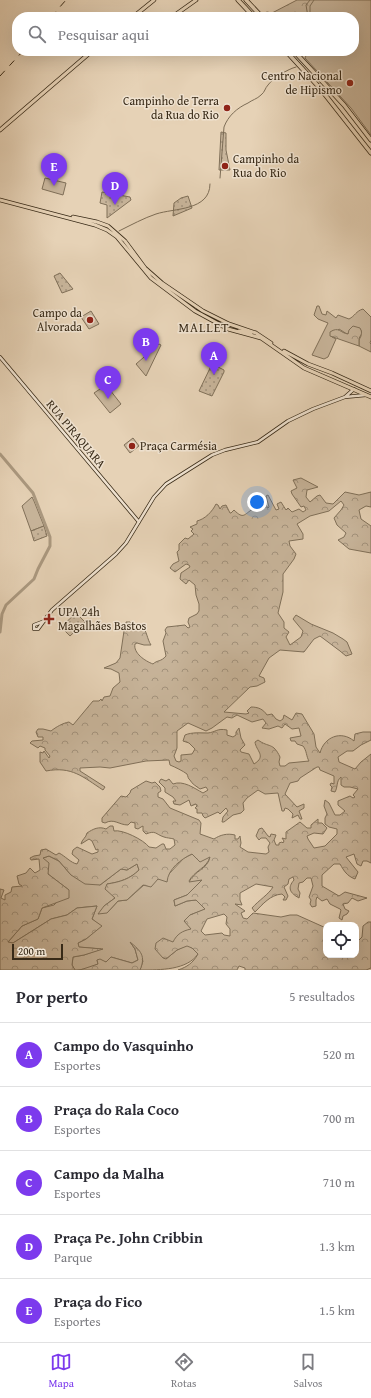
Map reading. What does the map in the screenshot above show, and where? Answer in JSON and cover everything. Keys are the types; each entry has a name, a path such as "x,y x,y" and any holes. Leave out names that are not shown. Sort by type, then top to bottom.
{"highway":[{"path":"238,0 249,12"},
{"path":"246,0 257,12"},
{"path":"291,56 319,87 371,153"},
{"path":"299,56 333,94 371,140"},
{"path":"323,96 354,132"}],"main road":[{"path":"139,12 154,0"},
{"path":"179,12 196,0"},
{"path":"0,130 86,56"},
{"path":"0,199 103,223 120,236 150,273 186,302 220,320 256,333 288,354 311,366 332,373 371,391"},
{"path":"0,199 98,226 107,230"},
{"path":"103,223 103,227 123,243 151,278 217,323 263,340 307,369 370,396"},
{"path":"237,331 256,333"},
{"name":"RUA PIRAQUARA","path":"0,357 139,522"},
{"path":"307,369 311,366"},
{"path":"329,378 329,375 332,373"},
{"path":"345,397 354,390 367,390"},
{"path":"354,390 354,393 357,395"},
{"path":"42,622 35,624 38,626 38,629 52,610 116,554 126,543 154,497 166,484 212,455 225,450 258,442 290,420 327,403 357,395 370,396"}],"green space":[{"path":"297,0 314,0 310,6 310,12 274,12"},
{"name":"Centro Nacional de Hipismo","path":"312,0 371,0 371,135 351,108 305,58 306,56 359,56 359,12 310,12 308,6"},
{"path":"221,132 226,133 226,150 230,170 219,170"},
{"path":"45,178 66,183 63,195 42,189"},
{"path":"102,192 130,197 131,200 107,218 107,205 100,203"},
{"path":"188,196 192,208 173,216 174,203 181,198"},
{"path":"60,273 73,289 62,293 54,276"},
{"path":"317,306 319,306 322,314 326,315 327,311 336,318 338,315 349,319 363,309 371,317 371,352 359,346 361,330 347,334 339,329 332,337 336,339 328,357 324,359 312,355 328,323 318,319 314,315"},
{"name":"Campo da Alvorada","path":"91,311 99,324 89,329 81,317"},
{"path":"353,326 360,328 361,330 359,346 330,336 330,332 333,330 338,330 348,334 349,330"},
{"path":"159,344 161,345 146,376 136,364"},
{"path":"212,364 224,370 224,372 212,396 199,391"},
{"path":"106,385 121,404 110,413 94,393"},
{"name":"Praça Carmésia","path":"133,438 139,446 130,453 124,445"},
{"path":"301,478 318,487 307,490 306,497 310,502 320,495 326,503 333,504 345,492 359,495 371,492 371,507 366,506 359,510 361,519 371,526 371,553 349,549 338,540 344,537 346,533 337,525 334,518 344,505 341,501 329,511 310,516 297,524 303,534 303,539 289,541 290,546 296,554 283,574 283,592 278,613 284,622 284,628 289,632 286,637 290,645 301,637 303,631 293,619 296,615 343,639 347,642 352,654 346,656 320,636 314,639 304,652 280,650 269,658 259,676 264,678 265,682 257,686 250,687 224,712 246,714 249,713 247,711 251,707 256,707 267,715 272,714 280,721 283,719 284,715 292,720 296,713 302,714 314,734 316,747 320,753 322,747 329,739 344,736 354,741 355,734 371,732 371,740 353,751 347,751 338,757 339,762 355,769 371,754 371,863 363,861 361,866 357,864 354,854 346,857 358,872 355,879 346,873 340,864 334,864 322,875 322,886 339,896 345,892 367,898 358,901 352,898 348,903 343,904 345,909 349,911 343,916 342,920 339,918 341,910 330,904 327,899 322,901 317,897 316,906 312,907 309,897 313,886 311,878 307,878 303,882 299,883 299,898 293,894 290,888 294,880 293,877 289,879 288,884 284,887 288,896 286,900 283,900 285,897 282,894 274,896 267,900 255,912 252,908 273,887 256,884 240,893 242,905 235,904 245,911 241,913 243,918 247,919 253,913 281,917 297,915 323,927 323,958 359,958 359,940 362,937 363,926 368,922 371,922 371,968 366,970 245,970 245,968 239,966 237,970 178,970 190,964 198,954 192,948 187,946 177,950 166,959 163,958 155,949 156,943 163,938 173,942 180,933 191,929 184,921 190,915 205,909 196,900 187,901 175,906 174,900 187,895 202,880 189,882 191,878 209,861 210,857 200,862 192,854 172,869 167,882 158,879 151,887 143,885 127,900 118,901 107,913 98,914 104,906 115,898 105,889 107,884 132,876 139,870 137,864 127,870 121,869 100,885 85,884 71,875 59,861 49,856 43,858 49,863 48,874 69,890 69,898 42,908 38,919 22,926 8,942 13,943 51,919 67,915 77,908 97,906 92,919 102,926 86,939 78,943 79,947 103,949 73,957 72,965 75,970 0,970 0,889 4,890 1,898 5,900 5,895 11,892 12,887 22,886 19,884 17,876 26,873 30,868 35,873 40,870 39,859 31,860 30,858 40,855 41,850 46,849 56,855 59,853 77,864 79,860 72,854 73,850 77,847 92,854 98,852 98,849 96,850 92,841 89,839 81,844 87,833 96,828 106,829 110,826 113,826 114,831 133,836 143,841 149,847 156,848 164,844 166,849 170,849 175,845 174,839 164,837 154,832 146,834 143,831 143,826 138,829 135,828 135,823 131,822 128,825 114,821 105,823 102,822 102,818 121,796 126,797 131,790 146,781 152,783 155,782 160,787 161,791 158,793 158,797 163,799 170,808 199,820 201,823 200,834 214,839 226,834 235,835 235,839 238,839 240,836 240,847 248,852 266,854 269,852 268,847 270,843 266,838 261,838 259,840 256,836 259,829 262,828 270,837 271,834 276,835 274,840 276,845 279,845 279,843 282,842 283,843 284,841 282,838 286,839 286,832 300,822 307,828 311,828 311,825 318,819 318,823 322,823 327,828 323,834 314,833 307,836 314,848 325,846 337,834 337,829 329,827 325,824 327,814 324,806 325,800 329,803 335,815 340,815 345,811 338,805 338,801 350,796 353,798 355,797 353,795 358,789 344,787 341,785 341,777 338,780 335,792 331,791 332,787 330,785 331,783 334,784 334,776 320,770 319,767 300,778 298,781 290,783 285,794 297,807 304,804 304,808 299,811 302,819 300,819 298,815 292,818 293,814 288,809 285,808 284,811 282,811 278,793 265,794 258,790 243,803 244,810 241,813 233,815 222,822 223,817 228,811 226,808 220,814 218,812 205,818 202,813 197,813 197,809 195,808 197,806 196,804 191,806 189,800 180,805 174,804 173,801 176,801 165,792 165,788 159,782 161,779 166,781 169,779 173,784 185,784 203,793 208,790 206,787 200,789 194,785 187,774 170,765 169,760 146,761 110,768 80,768 80,771 105,787 103,790 83,777 70,771 46,771 40,762 40,752 43,753 44,751 49,758 50,756 45,748 40,746 38,748 30,743 32,741 43,740 43,737 38,737 36,732 38,729 51,731 60,725 69,722 73,725 93,701 99,701 101,699 102,701 104,697 110,696 113,688 120,682 119,673 111,669 104,668 116,663 120,658 124,631 126,630 126,622 130,622 132,628 138,629 142,626 144,628 151,645 137,643 135,644 135,647 140,656 153,664 166,656 163,641 167,627 185,625 188,628 190,627 188,622 189,618 197,614 199,611 199,604 195,585 189,580 186,584 180,579 181,573 190,567 186,564 175,572 170,568 173,564 179,561 177,552 179,550 179,544 185,538 188,539 194,534 191,531 193,529 190,527 197,524 197,521 208,515 216,504 220,509 222,506 226,505 230,513 234,510 240,515 244,515 253,509 266,505 268,508 266,496 268,495 276,510 279,509 277,504 281,502 286,510 288,508 292,512 299,509 303,512 306,510 304,506 301,507 291,491 297,488 293,480","holes":["237,715 252,722 263,719 266,723 262,728 269,729 278,726 282,728 285,724 292,729 299,728 301,736 290,738 291,741 295,741 297,744 303,746 309,761 289,763 285,766 280,766 280,757 275,749 258,740 255,742 260,753 260,758 254,764 249,754 241,752 240,750 245,745 241,738 239,728 236,735 233,737 227,735 227,730 185,735 183,741 189,743 195,749 192,754 181,755 181,761 176,761 174,756 177,748 177,731 188,723 206,731 227,717 232,718","224,914 227,917 226,924 230,929 230,936 222,933 205,935 201,931 207,919"]},
{"path":"32,497 44,526 31,531 22,506"},
{"path":"44,526 47,536 34,541 31,531"},
{"path":"76,613 85,622 70,636 61,627"},
{"path":"192,854 197,858 210,857 206,864 189,881 203,880 187,895 174,900 175,906 187,901 196,900 206,909 190,915 184,921 192,929 166,959 177,950 187,945 198,954 187,963 173,968 140,970 143,961 135,949 138,960 132,963 111,957 106,962 97,960 98,964 86,969 75,970 72,965 73,957 101,949 78,947 78,943 86,939 101,926 92,919 97,906 77,908 67,915 51,919 13,943 8,942 22,926 38,919 42,908 54,905 69,890 48,874 43,858 49,856 59,861 71,875 100,885 121,869 127,870 137,864 139,870 132,876 107,884 115,898 104,906 107,913 118,901 127,900 144,885 168,875 184,858"},
{"path":"130,942 140,951 143,961 140,970 80,970 98,964 97,960 100,959 106,962 111,957 132,963 138,960 135,949"}],"waterway":[{"path":"307,12 306,5 310,0"},
{"path":"220,178 224,127 228,119 240,107 263,93 270,82 296,67"},
{"path":"119,231 156,214 198,204 208,193 210,184"},
{"path":"0,454 33,493 50,537 50,546 34,579 6,605 2,614 0,632"}],"railway":[{"path":"55,12 66,0"},
{"path":"0,76 18,56"}],"place":[{"name":"Centro Nacional de Hipismo","path":"350,83"},
{"name":"Campinho de Terra da Rua do Rio","path":"227,108"},
{"name":"Campinho da Rua do Rio","path":"225,166"},
{"name":"Praça do Fico","path":"54,186"},
{"name":"Praça Pe. John Cribbin","path":"115,205"},
{"name":"Campo da Alvorada","path":"90,320"},
{"name":"Praça do Rala Coco","path":"146,361"},
{"name":"Campo do Vasquinho","path":"214,375"},
{"name":"Campo da Malha","path":"108,399"},
{"name":"Praça Carmésia","path":"132,446"},
{"name":"UPA 24h Magalhães Bastos","path":"49,619"}],"district":[{"name":"MALLET","path":"204,327"}]}
